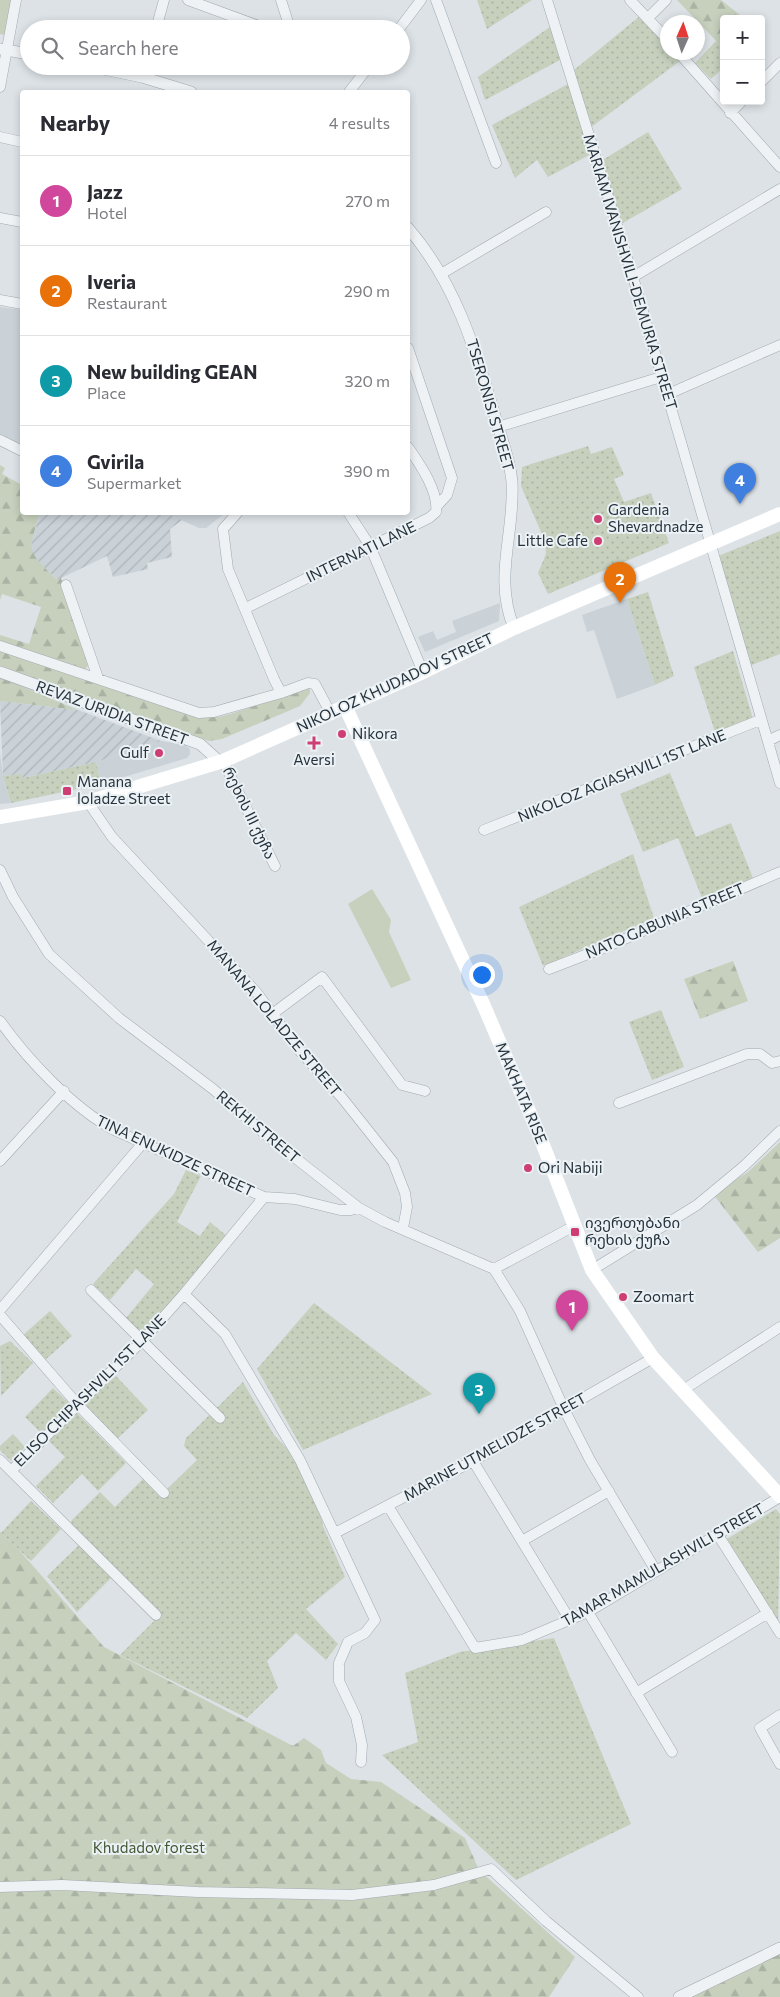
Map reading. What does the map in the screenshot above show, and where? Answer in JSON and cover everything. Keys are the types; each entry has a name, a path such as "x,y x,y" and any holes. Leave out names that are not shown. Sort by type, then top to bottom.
{"main road":[{"name":"NIKOLOZ KHUDADOV STREET","path":"0,818 88,802 221,761 423,672 514,628 710,546 780,514"},
{"name":"MAKHATA RISE","path":"345,706 484,1006 552,1165 592,1270 653,1358 780,1497"}],"street":[{"path":"0,86 4,49 16,0"},
{"path":"158,20 164,0"},
{"path":"188,0 242,20"},
{"path":"281,0 287,20"},
{"path":"405,20 421,0"},
{"path":"436,0 496,163"},
{"name":"MARIAM IVANISHVILI-DEMURIA STREET","path":"547,0 633,277 760,720 780,783"},
{"path":"630,0 660,31"},
{"path":"648,18 666,0"},
{"path":"4,49 20,52"},
{"path":"685,60 780,167"},
{"path":"765,78 780,63"},
{"path":"153,75 187,90"},
{"path":"351,90 362,75"},
{"path":"730,113 738,105"},
{"path":"0,137 20,142"},
{"path":"633,277 780,189"},
{"path":"441,274 546,212"},
{"path":"0,218 20,222"},
{"name":"TSERONISI STREET","path":"410,231 449,287 476,349 509,463 512,483 504,589 514,628"},
{"path":"0,300 20,304"},
{"path":"666,395 780,345"},
{"name":"INTERNATI LANE","path":"246,608 429,518 436,512 437,506 447,495 452,478 410,354"},
{"path":"498,427 661,377"},
{"path":"0,440 20,450"},
{"path":"410,451 432,491 437,506"},
{"path":"235,515 225,524 222,537 228,569 281,693"},
{"path":"350,515 370,546 423,672"},
{"path":"66,584 98,678"},
{"path":"0,646 199,713 214,712 281,693 308,683 315,684 330,712"},
{"name":"REVAZ URIDIA STREET","path":"0,672 200,744 221,761"},
{"name":"NIKOLOZ AGIASHVILI 1ST LANE","path":"484,830 760,720"},
{"path":"768,741 780,735"},
{"name":"რეხის III ქუჩა","path":"221,761 275,866"},
{"name":"MANANA LOLADZE STREET","path":"88,802 112,837 257,993 271,1015 393,1162 405,1193 407,1207 403,1228"},
{"name":"REKHI STREET","path":"0,870 13,897 49,954 119,1018 213,1089 266,1135 359,1208 385,1222 403,1228 494,1269"},
{"name":"NATO GABUNIA STREET","path":"549,969 606,947 780,872"},
{"path":"271,1015 322,977 402,1085 425,1091"},
{"name":"TINA ENUKIDZE STREET","path":"0,1021 17,1046 91,1118 264,1197 295,1199 340,1210 359,1208"},
{"path":"619,1103 747,1054 760,1054 772,1063 780,1061"},
{"path":"0,1161 64,1091"},
{"path":"592,1270 698,1205 744,1166 780,1131"},
{"path":"0,1310 143,1143"},
{"name":"ELISO CHIPASHVILI 1ST LANE","path":"156,1615 11,1471 79,1406 143,1340 184,1294 264,1197"},
{"path":"574,1226 494,1269 520,1311 564,1409 656,1571"},
{"path":"91,1290 220,1418"},
{"path":"184,1294 225,1334 300,1460 375,1620 366,1633 348,1642 339,1663 339,1681 356,1717 362,1745 361,1762"},
{"path":"0,1315 79,1406 164,1493"},
{"path":"683,1390 780,1327"},
{"name":"MARINE UTMELIDZE STREET","path":"335,1533 473,1461 653,1358"},
{"path":"0,1460 11,1471"},
{"path":"473,1461 570,1620"},
{"path":"522,1542 609,1491"},
{"name":"TAMAR MAMULASHVILI STREET","path":"388,1506 475,1648 522,1640 588,1612 780,1497"},
{"path":"718,1535 780,1633"},
{"path":"588,1612 672,1752"},
{"path":"636,1693 768,1612"},
{"path":"780,1715 760,1728 780,1764"},
{"path":"0,1886 62,1885 198,1892 352,1895 434,1885 491,1869 546,1922 638,1997"},
{"path":"679,1997 780,1948"}],"shaded area":[{"path":"0,307 20,310 20,445 0,436"},
{"path":"39,515 171,515 182,520 170,529 172,557 147,563 148,569 113,577 107,556 57,580 32,555 31,543"},
{"path":"170,515 222,515 206,528 199,528"},
{"path":"627,599 655,685 617,699 594,630 587,632 582,615"},
{"path":"500,603 499,621 425,652 418,637 433,631 437,640 456,632 452,621"},
{"path":"0,701 78,710 161,741 96,762 23,778 21,774 3,776"},
{"path":"161,741 185,745 190,749 190,754 187,758 101,784 96,762"},
{"path":"0,753 3,776 11,803 0,804"}],"green space":[{"path":"0,0 11,0 5,35 0,34"},
{"path":"477,0 532,0 487,29"},
{"path":"677,0 721,0 740,15 720,15 720,45 705,29 705,15 691,15"},
{"path":"640,16 660,39 660,60 680,61 590,128 574,70"},
{"path":"550,27 560,60 485,100 478,77"},
{"path":"716,41 720,45 720,71 711,79 695,63 698,60 705,60 705,53"},
{"path":"568,84 591,154 548,177 537,160 515,178 492,125"},
{"path":"648,132 682,189 621,224 601,161"},
{"name":"Gardenia Shevardnadze","path":"588,446 591,454 612,447 624,475 614,479 624,502 651,493 669,543 548,594 538,573 546,554 545,541 521,486 522,467"},
{"path":"0,465 5,468 2,474 20,484 20,515 39,515 33,537 32,551 57,580 61,578 88,666 84,670 0,642 0,635 29,644 41,607 2,594 0,600"},
{"path":"780,531 780,654 749,666 718,556"},
{"path":"648,592 674,676 655,685 627,599"},
{"path":"0,649 197,716 219,717 310,688 310,693 300,706 222,739 209,741 154,725 0,668"},
{"path":"733,651 753,719 716,735 694,667"},
{"path":"0,677 78,710 0,701"},
{"path":"96,762 101,784 11,803 3,776 21,774 23,778"},
{"path":"670,773 696,837 731,823 753,878 702,898 678,838 643,852 620,794"},
{"path":"633,854 654,918 543,966 519,907"},
{"path":"372,889 391,920 389,932 411,980 391,988 348,904"},
{"path":"733,961 748,1001 700,1019 684,979"},
{"path":"661,1010 684,1067 652,1080 629,1022"},
{"path":"780,1142 780,1238 758,1252 713,1194 748,1172"},
{"path":"186,1170 201,1176 177,1222 200,1236 210,1222 228,1237 138,1338 122,1323 154,1284 136,1269 110,1300 93,1284 174,1194"},
{"path":"314,1303 432,1394 303,1450 257,1369"},
{"path":"50,1311 72,1336 44,1361 22,1336"},
{"path":"10,1341 33,1363 1,1396 0,1346"},
{"path":"116,1376 148,1410 117,1439 83,1405"},
{"path":"243,1382 274,1435 300,1462 318,1501 323,1526 345,1577 306,1609 338,1644 326,1660 296,1633 267,1661 278,1688 247,1718 120,1655 154,1621 111,1578 77,1612 47,1576 78,1546 71,1521 100,1492 115,1507 143,1479 167,1489 197,1460 184,1446 186,1438"},
{"path":"53,1388 70,1404 41,1433 25,1417"},
{"path":"76,1412 126,1463 98,1491 82,1474 53,1503 36,1486 65,1457 48,1440"},
{"path":"13,1434 25,1447 11,1461 0,1450 0,1446"},
{"path":"31,1501 61,1529 31,1561 1,1533"},
{"path":"776,1509 780,1514 778,1626 727,1539"},
{"name":"Khudadov forest","path":"0,1532 19,1550 104,1647 293,1746 304,1738 321,1750 326,1763 351,1779 381,1782 465,1838 479,1870 575,1957 549,1997 0,1997"},
{"path":"554,1638 631,1824 516,1880 382,1755 418,1742 405,1673 460,1652"},
{"path":"780,1947 780,1997 674,1997"}],"place":[{"name":"Gvirila","path":"740,504"},
{"name":"Gardenia Shevardnadze","path":"598,519"},
{"name":"Little Cafe","path":"598,541"},
{"name":"Iveria","path":"620,603"},
{"name":"Nikora","path":"342,734"},
{"name":"Aversi","path":"314,743"},
{"name":"Gulf","path":"159,753"},
{"name":"Manana loladze Street","path":"67,791"},
{"name":"Ori Nabiji","path":"528,1168"},
{"name":"ივერთუბანი რეხის ქუჩა","path":"575,1232"},
{"name":"Zoomart","path":"623,1297"},
{"name":"Jazz","path":"572,1331"},
{"name":"New building GEAN","path":"479,1414"}]}
